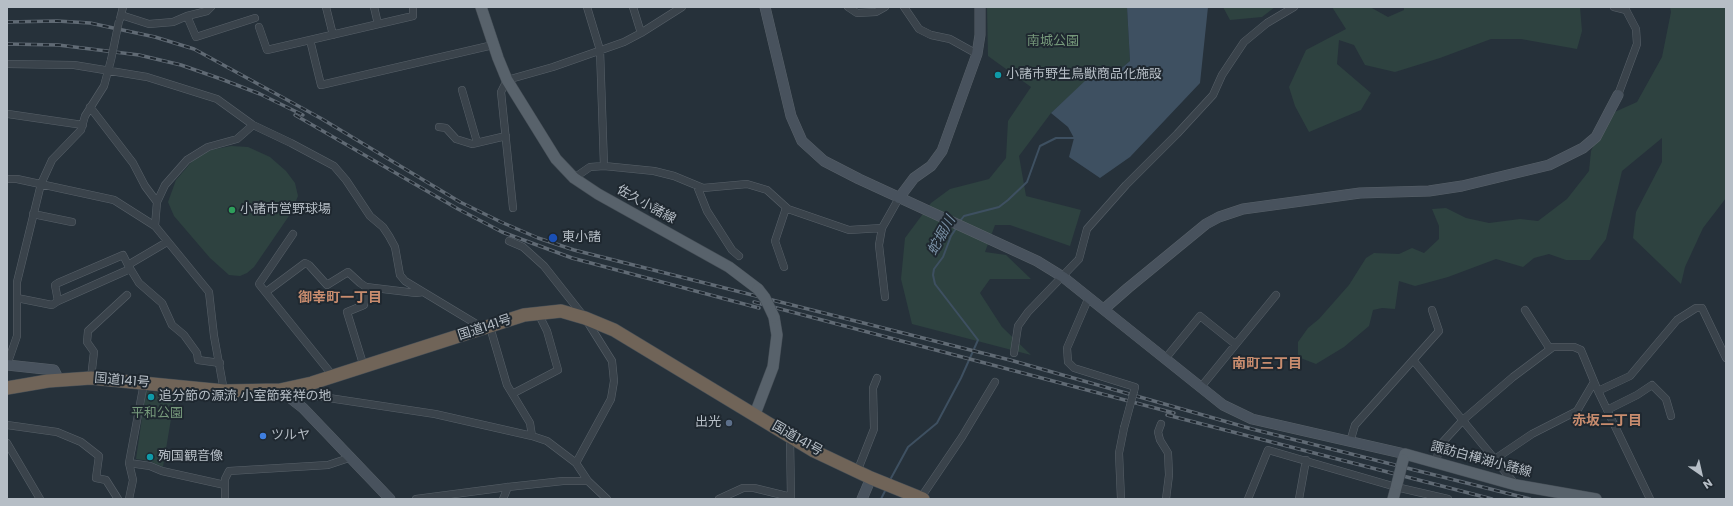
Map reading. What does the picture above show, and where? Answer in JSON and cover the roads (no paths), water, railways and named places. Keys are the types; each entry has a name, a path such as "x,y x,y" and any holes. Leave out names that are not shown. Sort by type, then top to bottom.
{"highway":[{"name":"国道141号","path":"7,388 59,380 91,378 224,391 280,390 364,367 488,328 524,315 561,312 585,318 614,330 755,414 790,437 857,472 921,499"}],"main road":[{"name":"佐久小諸線","path":"481,7 493,45 507,80 556,159 574,178 598,194 729,266 758,290 765,298 774,317 777,335 773,367 755,414"},
{"name":"諏訪白樺湖小諸線","path":"1404,457 1436,462 1516,485 1596,499"},
{"path":"1393,499 1404,457"}],"street":[{"path":"59,380 54,370 7,365 17,336 17,282 33,214 42,184 52,160 81,130 90,107 98,97 109,71 123,7"},
{"path":"120,18 149,24 173,22 187,16 206,11 211,7"},
{"path":"326,7 333,35"},
{"path":"374,7 378,24"},
{"path":"259,27 267,50 413,16 413,7"},
{"path":"587,7 600,50 604,166"},
{"path":"633,7 641,33"},
{"path":"513,208 501,92 507,80 553,67 641,33 682,7"},
{"path":"765,7 791,116 802,141 824,161 988,240 1037,261 1063,277 1089,297 1223,405 1252,419 1350,442 1404,457"},
{"path":"848,7 857,13 876,12 885,7"},
{"path":"904,7 919,29 931,35 950,39 977,54"},
{"path":"885,297 879,245 882,228 899,198 914,178 931,166 942,151 977,54 980,35 980,7"},
{"path":"1014,353 1018,326 1028,312 1079,259 1087,229 1126,185 1177,134 1213,95 1222,75 1244,42 1267,23 1294,7"},
{"path":"1104,309 1206,224 1219,217 1243,209 1360,193 1429,191 1462,186 1549,165 1583,148 1596,137 1618,95 1637,44 1636,29 1626,10 1614,7"},
{"path":"187,16 196,36 255,18"},
{"path":"310,40 321,85 493,45"},
{"path":"7,64 74,65 147,77 216,99 253,125 334,166 346,180 370,216 384,228 389,236 395,247 400,275 405,281 488,328 507,385 514,393 530,423 532,436"},
{"path":"462,90 477,142"},
{"path":"90,107 133,164 145,186 157,202"},
{"path":"8,114 83,125"},
{"path":"155,226 157,202 165,185 187,160 208,147 237,139 253,125"},
{"path":"439,127 446,128 456,139 472,144 506,136"},
{"path":"574,178 590,167 604,166 654,171 674,176 703,188 747,184 767,190 786,208 849,230 882,228"},
{"path":"7,179 17,179 114,200 155,226 209,292 214,336 224,391"},
{"path":"697,186 707,211 732,250 739,256"},
{"path":"784,267 775,241 786,208"},
{"path":"33,214 72,222"},
{"path":"293,234 259,284 333,376"},
{"path":"509,241 523,247 544,266 585,318 612,361 614,381 611,399 576,463"},
{"path":"17,298 52,305 58,300 129,267 167,242"},
{"path":"58,300 54,285 123,256 139,283 162,303 172,324 184,335 197,353 198,360 220,363"},
{"path":"266,292 305,263 310,264 327,285 348,272 360,283 368,287 424,292"},
{"path":"364,367 346,312 364,305 368,287"},
{"path":"91,378 94,352 87,342 88,331 127,295"},
{"path":"1201,387 1276,295"},
{"path":"1089,297 1066,352 1071,365 1090,373 1135,387 1119,452 1122,499"},
{"path":"1598,391 1630,376 1677,320 1696,308 1702,308 1726,358"},
{"path":"1350,442 1355,426 1439,331 1432,310"},
{"path":"1525,310 1550,349"},
{"path":"514,393 558,370 547,331 538,313"},
{"path":"1165,359 1200,316 1235,344"},
{"path":"1436,462 1439,448 1463,420 1513,377 1553,347 1574,347 1581,350 1598,391 1650,499"},
{"path":"1414,360 1516,485"},
{"path":"857,472 874,429 874,388 877,378"},
{"path":"921,499 962,437 995,382"},
{"path":"1495,459 1532,434 1577,411 1594,382"},
{"path":"129,499 133,480 129,463 144,383"},
{"path":"1607,410 1638,395 1652,385 1666,399 1671,416"},
{"path":"280,390 435,414 532,436 547,441 576,463 588,481 607,499"},
{"path":"280,390 303,408 349,458 390,499"},
{"path":"1161,424 1158,432 1160,440 1168,453 1169,475 1166,499"},
{"path":"7,425 57,432 81,442 99,456 96,478 106,480 118,499"},
{"path":"719,499 743,488 791,498 790,437"},
{"path":"7,443 40,499"},
{"path":"1248,499 1268,450 1448,499"},
{"path":"225,499 225,479 229,471 328,465 349,458"},
{"path":"1299,499 1306,460"},
{"path":"129,463 150,466 162,471 225,485"},
{"path":"862,499 871,478"},
{"path":"416,499 508,487 588,481"},
{"path":"503,499 508,487"}],"water":[{"path":"1127,7 1208,7 1200,83 1130,157 1100,178 1069,157 1074,138 1068,127 1051,113 1087,79 1118,71 1130,61"}],"waterway":[{"name":"蛇堀川","path":"960,221 964,216 999,207 1008,200 1027,182 1040,146 1056,138 1076,138"},
{"name":"蛇堀川","path":"890,480 908,447 937,423 961,378 978,340 935,284 933,275 934,269 943,257 951,236 957,227"},
{"name":"蛇堀川","path":"881,499 886,489"}],"railway":[{"path":"7,22 57,21 90,23 155,37 194,49 322,119 460,202 538,238 574,250 1010,360 1252,429 1530,499"},
{"path":"7,44 58,45 139,55 181,65 260,94 303,115"},
{"path":"295,115 458,209 502,232 572,258 759,308"},
{"path":"754,302 1174,413"},
{"path":"1167,415 1492,499"}],"place":[{"name":"小諸市野生鳥獣商品化施設","path":"998,75"},
{"name":"小諸市営野球場","path":"232,210"},
{"name":"東小諸","path":"553,238"},
{"name":"追分節の源流 小室節発祥の地","path":"151,397"},
{"name":"出光","path":"729,423"},
{"name":"ツルヤ","path":"263,436"},
{"name":"殉国観音像","path":"150,457"}],"district":[{"name":"御幸町一丁目","path":"340,298"},
{"name":"南町三丁目","path":"1267,364"},
{"name":"赤坂二丁目","path":"1607,421"}],"park label":[{"name":"南城公園","path":"1053,42"},
{"name":"平和公園","path":"157,414"}]}
